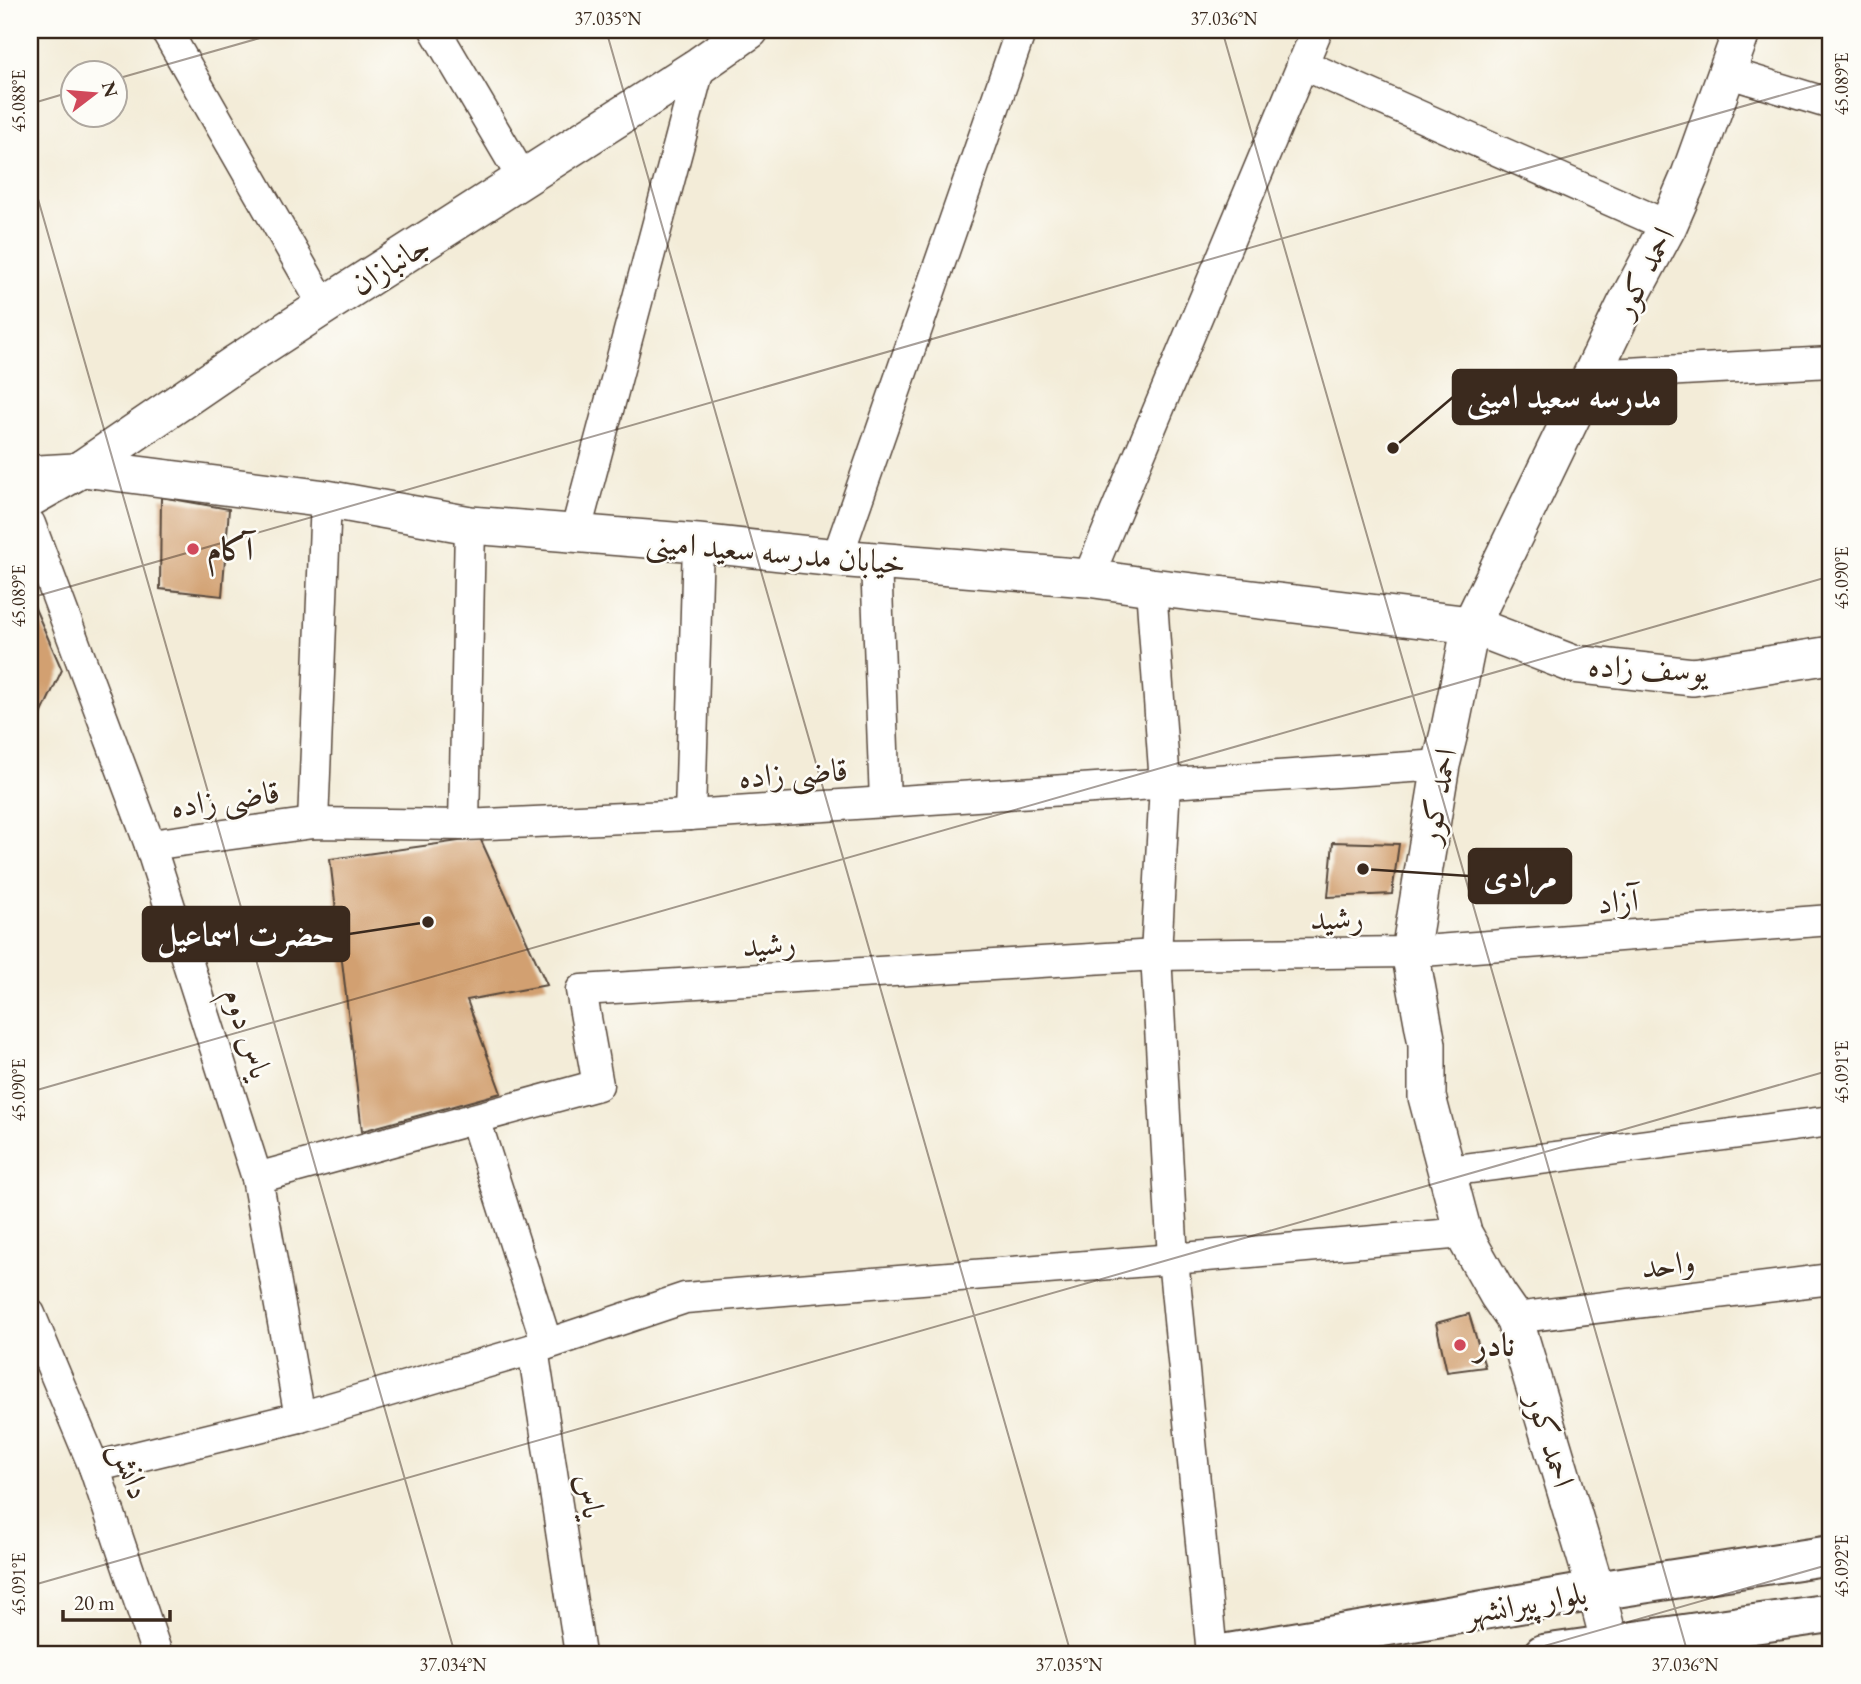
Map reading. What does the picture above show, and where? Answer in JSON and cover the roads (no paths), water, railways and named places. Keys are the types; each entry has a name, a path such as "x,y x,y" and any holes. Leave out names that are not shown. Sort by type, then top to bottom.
{"main road":[{"name":"بلوار پیرانشهر","path":"1222,1654 1596,1591 1831,1555"},
{"name":"بلوار پیرانشهر","path":"1543,1654 1831,1613"}],"street":[{"path":"166,30 324,306"},
{"path":"435,30 523,179"},
{"name":"جانبازان","path":"30,498 83,468 235,364 700,65 750,30"},
{"path":"837,558 1021,30"},
{"path":"1088,578 1317,30"},
{"name":"احمد کور","path":"1610,1644 1514,1318 1463,1233 1427,1097 1427,1044 1410,952 1441,765 1471,625 1591,374 1668,226 1690,176 1742,30"},
{"path":"1303,64 1668,226"},
{"path":"575,534 700,65"},
{"path":"1726,72 1831,104"},
{"path":"1591,374 1831,362"},
{"path":"30,471 83,468"},
{"name":"خیابان مدرسه سعید امینی","path":"83,468 326,499 470,525 1088,578 1471,625"},
{"path":"313,822 326,499"},
{"name":"یاس دوم","path":"30,523 150,845 257,1178 300,1417"},
{"path":"464,825 470,525"},
{"path":"690,815 698,543"},
{"path":"876,561 885,802"},
{"path":"1151,587 1165,784 1156,955 1173,1259 1212,1654"},
{"name":"یوسف زاده","path":"1471,625 1573,664 1693,677 1831,655"},
{"name":"قاضی زاده","path":"150,845 313,822 464,825 690,815 1441,765"},
{"name":"آزاد","path":"1410,952 1831,920"},
{"name":"رشید","path":"257,1178 598,1086 582,990 1156,955 1410,952"},
{"name":"یاس","path":"475,1119 540,1346 580,1654"},
{"path":"1448,1171 1831,1121"},
{"path":"94,1467 300,1417 540,1346 685,1298 1463,1233"},
{"name":"واحد","path":"1514,1318 1831,1279"},
{"name":"دانش","path":"30,1314 94,1467 157,1654"}],"place":[{"name":"مدرسه سعید امینی","path":"1393,448"},
{"name":"آکام","path":"193,549"},
{"name":"مرادی","path":"1363,869"},
{"name":"حضرت اسماعیل","path":"428,922"},
{"name":"نادر","path":"1460,1345"}]}
